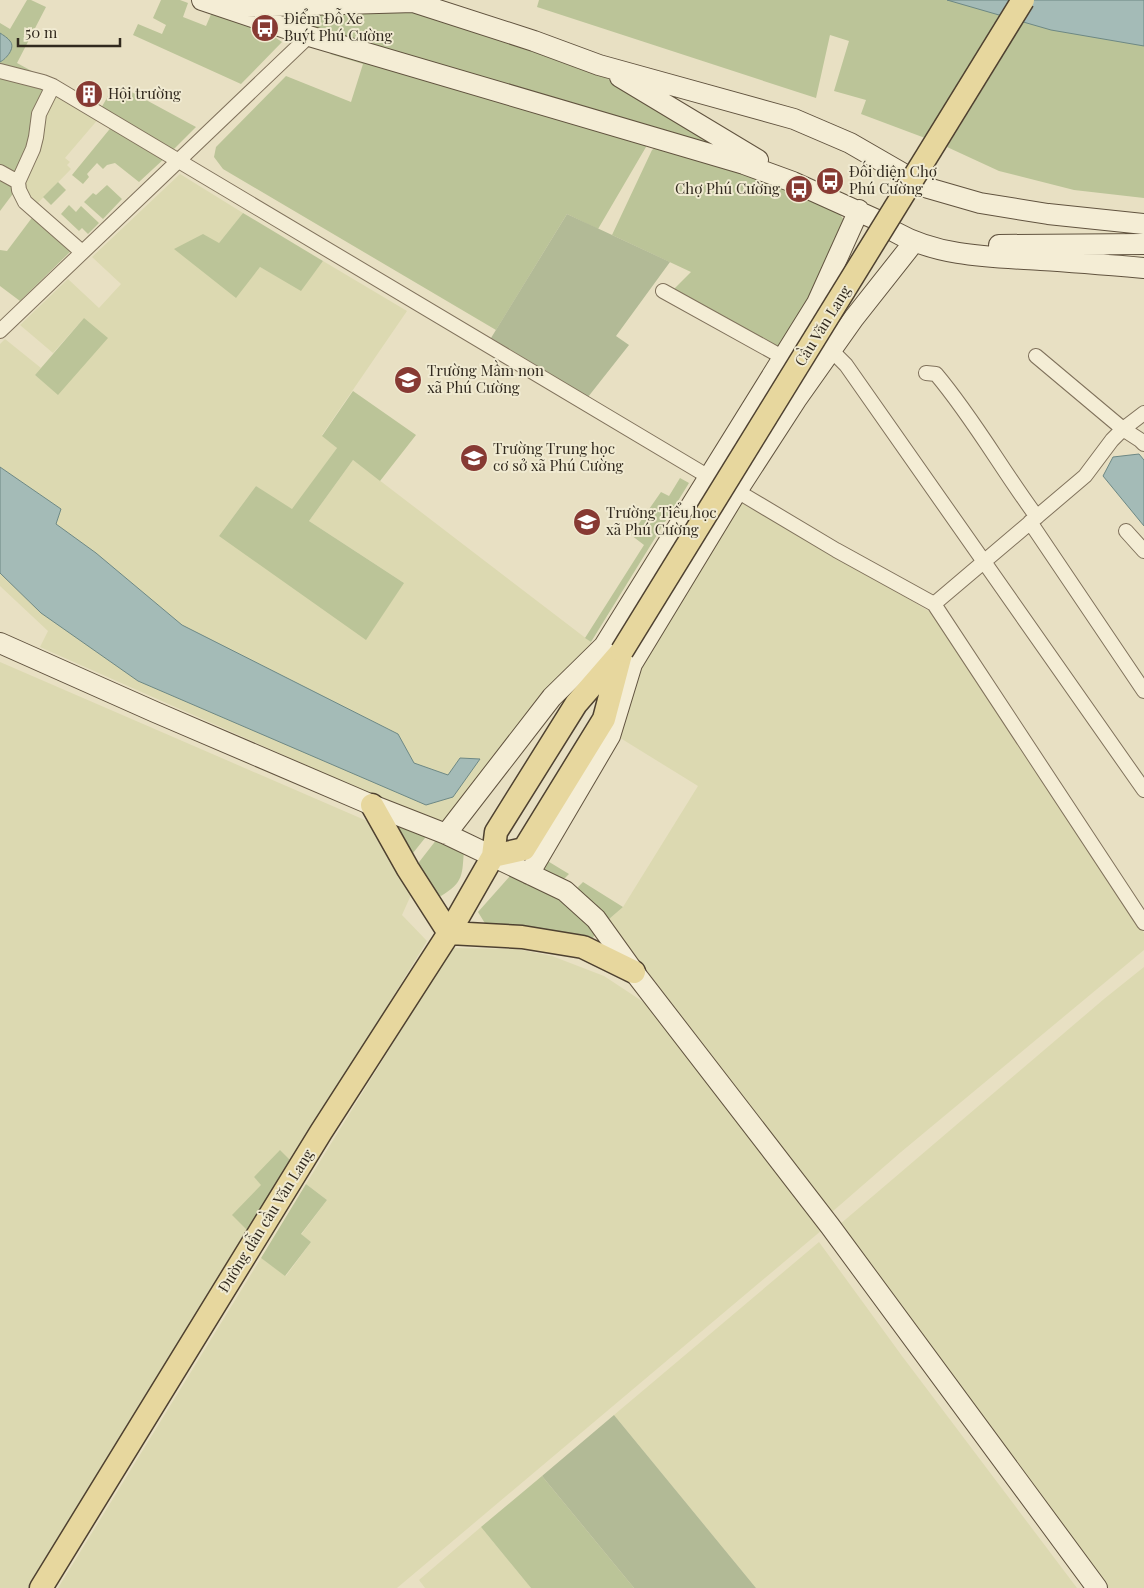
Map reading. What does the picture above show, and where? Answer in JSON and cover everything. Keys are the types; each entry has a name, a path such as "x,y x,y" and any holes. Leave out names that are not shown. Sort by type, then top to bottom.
{"main road":[{"path":"202,0 309,36 744,164 793,182 867,215 784,358 604,646 552,697 446,834"},
{"name":"Cầu Văn Lang","path":"622,651 1023,0"},
{"path":"224,8 410,1 599,65 794,119 850,143 928,188 980,203 1048,214 1135,223"},
{"path":"599,65 793,182"},
{"path":"1049,244 1135,223"},
{"path":"896,232 922,244 972,256 1144,268"},
{"path":"529,874 610,736 632,664 737,491 796,400 854,318 922,244 1144,244"},
{"path":"0,643 372,805 446,834 565,891 596,919 634,972 830,1226 1097,1588"},
{"path":"493,856 514,843 548,790 594,714 622,651"},
{"path":"493,856 485,824 565,695 622,651"},
{"path":"372,805 408,869 449,933 522,938 584,947 634,972"},
{"name":"Đường dẫn cầu Văn Lang","path":"41,1588 321,1132 449,933 493,856"}],"street":[{"path":"0,331 309,36"},
{"path":"0,71 53,86 709,477"},
{"path":"53,86 39,114 33,149 18,182 19,190 25,202 82,252"},
{"path":"0,172 18,182"},
{"path":"663,291 784,358"},
{"path":"831,350 846,365 1144,790"},
{"path":"1036,356 1122,429 1144,444"},
{"path":"926,372 936,374 971,421 1144,690"},
{"path":"934,604 1085,476 1122,429 1144,413"},
{"path":"737,491 836,550 934,604 1144,924"},
{"path":"1126,531 1144,551"}],"shaded area":[{"path":"53,90 100,117 65,158 70,162 67,165 71,169 35,206 25,197 22,177"},
{"path":"180,174 243,213 219,243 235,298 260,267 301,290 323,261 407,311 322,435 337,448 292,510 256,486 219,536 404,583 309,521 353,460 596,646 445,821 423,817 40,647 48,631 0,586 0,573 41,613 138,681 426,805 453,797 480,759 460,758 448,775 414,763 398,734 182,625 96,553 56,524 61,509 0,467 0,344 5,339 41,368 35,375 58,394 84,318 53,353 20,325 68,279 99,308 121,284 92,257"},
{"path":"738,498 932,613 1144,933 1144,950 901,1152 832,1212 608,920 623,907 698,786 617,736 638,665"},
{"path":"0,662 374,824 411,895 402,915 427,941 292,1162 254,1177 262,1185 249,1232 30,1588 0,1588"},
{"path":"452,948 517,949 552,956 604,976 645,1003 822,1230 397,1588 58,1588 261,1258 286,1276 311,1242 301,1235 327,1200 306,1184"},
{"path":"1144,967 1144,1588 1108,1588 839,1225"},
{"path":"819,1242 902,1356 1077,1588 756,1588 614,1415"},
{"path":"481,1527 531,1588 425,1588 419,1580"}],"green space":[{"path":"27,0 46,7 17,63 39,75 0,67 0,23 10,29"},
{"path":"161,0 180,0 188,3 183,17 206,26 212,12 273,36 282,42 241,84 133,35 138,24 162,34 166,25 153,18"},
{"path":"539,0 1144,0 1144,198 1074,190 999,171 947,147 1001,59 977,53 925,138 861,114 866,100 834,91 849,41 830,35 816,98 537,7"},
{"path":"400,6 593,70 744,159 257,13"},
{"path":"336,50 647,143 646,147 598,229 567,214 496,330 223,169 214,157 216,147 286,76 351,102 363,64 330,54"},
{"path":"0,74 49,89 17,178 0,169"},
{"path":"124,88 196,127 173,150 100,110 108,96 118,100"},
{"path":"113,125 166,157 139,182 115,163 107,165 103,169 97,163 87,174 89,177 83,184 72,175"},
{"path":"656,147 754,175 839,213 844,220 809,307 780,350 672,291 691,272 612,235 652,150"},
{"path":"0,174 15,182 15,191 0,211"},
{"path":"58,182 66,190 51,205 43,197"},
{"path":"107,185 122,199 103,219 84,202 93,193 96,195"},
{"path":"69,205 76,212 81,206 99,223 88,234 82,228 79,231 61,214"},
{"path":"243,213 323,261 301,291 260,267 236,298 174,249 203,234 219,243"},
{"path":"567,214 670,262 616,336 629,345 588,397 491,338"},
{"path":"34,215 74,248 20,301 0,286 0,250 7,251"},
{"path":"84,318 108,338 58,395 35,375"},
{"path":"353,391 416,435 380,481 353,460 309,521 404,583 366,640 219,536 256,486 292,509 337,448 322,436"},
{"path":"680,478 689,483 591,642 585,638 644,545 631,535 661,492 669,496"},
{"path":"394,822 429,833 409,858"},
{"path":"437,839 464,850 462,872 458,882 441,896 429,893 416,866"},
{"path":"541,857 569,874 558,882 539,867"},
{"path":"510,876 571,904 597,930 593,938 499,930 486,925 478,912"},
{"path":"583,882 623,907 608,920 581,897 578,887"},
{"path":"280,1150 292,1162 249,1232 232,1215 261,1185 254,1177"},
{"path":"306,1184 327,1200 301,1234 311,1242 285,1276 261,1258"},
{"path":"614,1415 756,1588 634,1588 542,1476"},
{"path":"542,1476 634,1588 531,1588 481,1527"}],"water":[{"path":"947,0 1144,0 1144,46 1051,30"},
{"path":"0,33 9,40 12,47 7,56 0,62"},
{"path":"1139,454 1144,460 1144,526 1103,476 1113,457"},
{"path":"0,467 61,509 56,524 96,553 182,625 398,734 414,763 448,775 460,758 480,759 453,797 426,805 138,681 41,613 0,573"}],"place":[{"name":"Điểm Đỗ Xe Buýt Phú Cường","path":"265,28"},
{"name":"Hội trường","path":"89,94"},
{"name":"Đối diện Chợ Phú Cường","path":"830,181"},
{"name":"Chợ Phú Cường","path":"799,189"},
{"name":"Trường Mầm non xã Phú Cường","path":"408,380"},
{"name":"Trường Trung học cơ sở xã Phú Cường","path":"474,458"},
{"name":"Trường Tiểu học xã Phú Cường","path":"587,522"}]}
